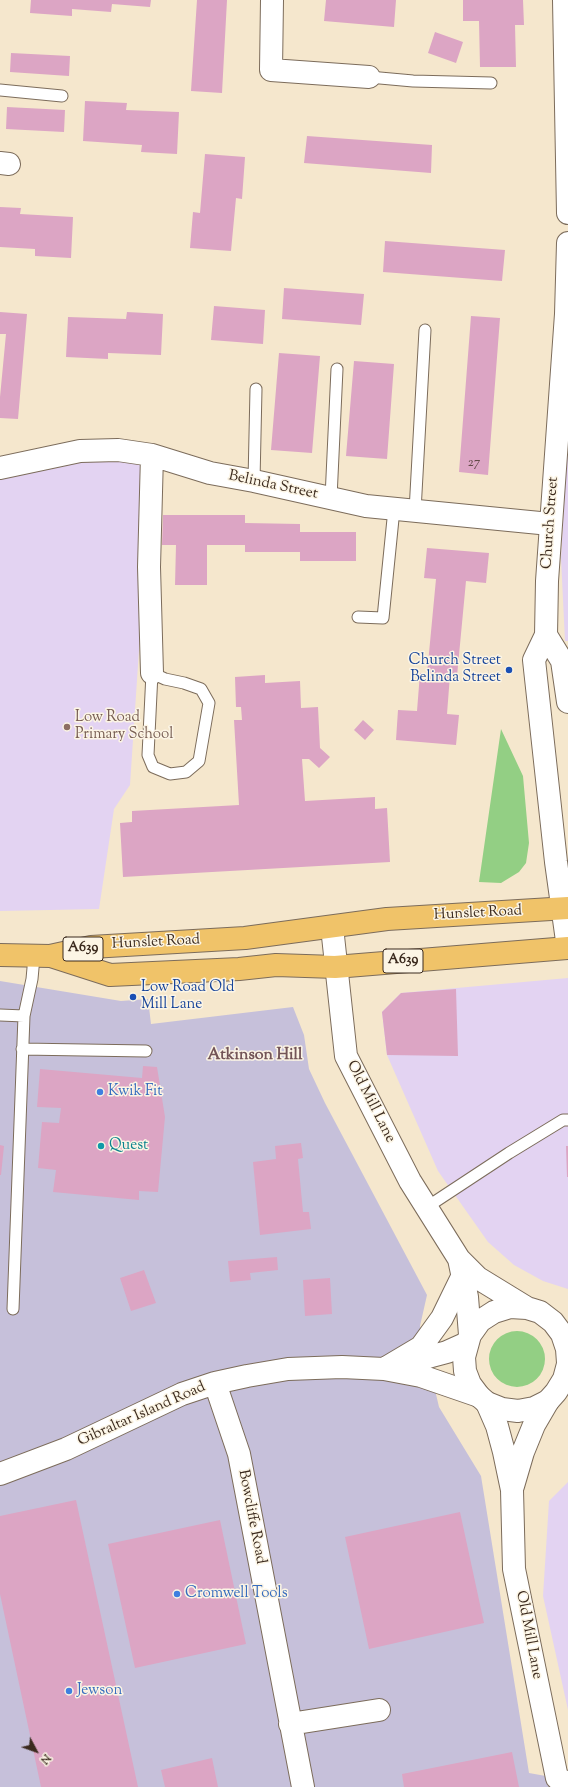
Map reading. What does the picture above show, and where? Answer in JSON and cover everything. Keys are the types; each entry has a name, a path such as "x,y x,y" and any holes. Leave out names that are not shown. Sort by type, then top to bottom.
{"main road":[{"name":"Hunslet Road","path":"42,956 91,947 245,938 387,919 566,908"},
{"name":"Hunslet Road","path":"42,956 110,975 239,969 276,964 335,967 568,948"},
{"name":"A639","path":"0,955 42,956"}],"street":[{"path":"272,0 271,70 369,77"},
{"path":"564,0 568,213"},
{"name":"Church Street","path":"568,243 566,314 550,524 552,646 562,661 568,702"},
{"name":"Belinda Street","path":"0,468 80,451 118,450 152,456 210,473 254,481 366,506 550,524"},
{"path":"152,456 149,567 152,673"},
{"name":"Church Street","path":"552,646 534,660 556,862 566,908 568,948"},
{"name":"Old Mill Lane","path":"332,927 335,967 346,1056 410,1181 461,1268 467,1297 468,1339"},
{"path":"384,1369 421,1347 442,1318 461,1268"},
{"name":"Old Mill Lane","path":"461,1268 534,1310"},
{"path":"534,1310 553,1322 562,1334 567,1349 568,1364 564,1379 557,1394 534,1408 518,1411 502,1409 483,1399 470,1384 465,1371 464,1357 468,1339 480,1321 494,1312 510,1307 534,1310 568,1319"},
{"name":"Gibraltar Island Road","path":"384,1369 447,1352 468,1339"},
{"name":"Gibraltar Island Road","path":"0,1474 66,1449 182,1394 215,1383 288,1369 342,1367 384,1369 422,1376 483,1399"},
{"name":"Bowcliffe Road","path":"215,1383 239,1454 303,1787"},
{"name":"Old Mill Lane","path":"512,1490 523,1452 534,1425 557,1394"},
{"name":"Old Mill Lane","path":"483,1399 497,1426 512,1490 514,1569 561,1783"},
{"path":"290,1724 379,1710"}],"lane":[{"path":"369,77 414,81 491,83"},
{"path":"0,90 62,96"},
{"path":"358,617 383,618 404,510 425,330"},
{"path":"331,498 337,369"},
{"path":"254,481 256,389"},
{"path":"152,673 165,679 184,683 201,689 209,703 199,761 186,772 170,774 153,767 148,755 152,673"},
{"path":"13,1309 24,1016 32,979 42,956"},
{"path":"0,1015 24,1016"},
{"path":"22,1049 146,1051"},
{"path":"426,1207 509,1153 563,1120 568,1120"}],"shaded area":[{"path":"568,436 568,641 565,641 561,558"},
{"name":"Low Road Primary School","path":"152,455 130,785 114,809 99,909 0,911 0,468"},
{"path":"568,978 568,1289 543,1281 514,1265 488,1242 438,1171 387,1055 382,1012 401,993"},
{"path":"0,981 121,1001 148,999 151,1024 293,1007 304,1035 309,1069 325,1103 427,1295 420,1326 439,1407 481,1476 529,1773 557,1778 561,1787 0,1787"},
{"path":"568,1482 568,1710 543,1596 549,1501"}],"green space":[{"path":"501,729 523,776 529,843 526,863 519,872 501,883 479,882"},
{"path":"511,1331 523,1331 533,1335 541,1343 545,1353 545,1365 541,1375 533,1383 523,1387 511,1387 501,1383 493,1375 489,1365 489,1353 493,1343 501,1335"}],"building":[{"path":"31,0 151,0 150,7 112,4 111,12 72,9 72,16 30,13"},
{"path":"197,0 227,0 222,93 191,91"},
{"path":"326,0 396,0 394,27 324,21"},
{"path":"463,0 523,0 524,25 515,25 516,67 480,67 479,21 463,21"},
{"path":"435,32 463,42 456,63 428,53"},
{"path":"11,53 70,56 69,76 10,72"},
{"path":"85,101 127,103 126,110 179,112 177,154 141,152 142,145 83,141"},
{"path":"7,107 65,110 64,132 6,129"},
{"path":"307,136 432,145 431,173 304,163"},
{"path":"205,154 245,157 242,199 236,198 231,251 190,248 193,212 200,213"},
{"path":"0,207 21,208 20,214 73,217 71,258 35,256 35,249 0,247"},
{"path":"385,241 505,250 502,281 383,272"},
{"path":"284,288 364,294 361,325 282,319"},
{"path":"214,306 265,310 263,344 211,340"},
{"path":"0,312 27,314 18,419 0,418 0,397 6,334 0,334"},
{"path":"127,312 163,314 161,355 108,353 108,359 66,357 68,317 126,319"},
{"path":"471,316 500,318 488,475 459,472"},
{"path":"279,353 320,356 312,453 271,450"},
{"path":"354,361 394,364 387,459 346,456"},
{"path":"163,515 245,515 245,523 300,524 300,532 356,532 356,561 300,561 300,552 245,552 245,545 207,545 207,585 175,585 176,545 162,545"},
{"path":"427,548 489,553 486,583 466,581 457,676 450,675 447,714 459,715 456,745 396,740 398,710 417,711 420,673 427,674 436,579 424,578"},
{"path":"265,675 265,683 300,681 301,708 318,707 320,748 330,757 319,768 309,759 302,759 305,801 375,797 375,809 387,808 390,862 123,877 120,823 132,822 132,811 239,805 234,720 242,720 241,707 236,707 235,677"},
{"path":"363,720 374,730 365,740 354,730"},
{"path":"456,989 458,1056 387,1055 382,1012 401,993"},
{"name":"Quest","path":"143,1066 157,1067 165,1117 158,1192 139,1191 139,1200 53,1192 56,1170 38,1168 42,1122 59,1123 61,1108 37,1107 40,1069 142,1078"},
{"path":"301,1143 303,1158 298,1159 303,1212 309,1212 311,1229 260,1235 253,1162 276,1159 275,1146"},
{"path":"0,1145 4,1146 1,1175 0,1175"},
{"path":"566,1146 568,1146 568,1177 567,1177"},
{"path":"277,1257 278,1270 250,1273 251,1280 230,1282 228,1261"},
{"path":"144,1270 156,1303 131,1311 120,1278"},
{"path":"330,1278 332,1314 305,1316 303,1280"},
{"name":"Jewson","path":"76,1500 138,1787 41,1787 0,1594 0,1516"},
{"path":"460,1512 484,1623 369,1649 345,1537"},
{"name":"Cromwell Tools","path":"220,1520 246,1644 135,1668 108,1544"},
{"path":"512,1752 519,1787 404,1787 402,1774"},
{"path":"212,1758 218,1787 165,1787 161,1770"}],"place":[{"name":"Church Street Belinda Street","path":"509,670"},
{"name":"Low Road Primary School","path":"67,727"},
{"name":"Low Road Old Mill Lane","path":"133,997"},
{"name":"Kwik Fit","path":"100,1092"},
{"name":"Quest","path":"101,1146"},
{"name":"Cromwell Tools","path":"177,1594"},
{"name":"Jewson","path":"69,1691"}],"district":[{"name":"Atkinson Hill","path":"255,1056"}]}
